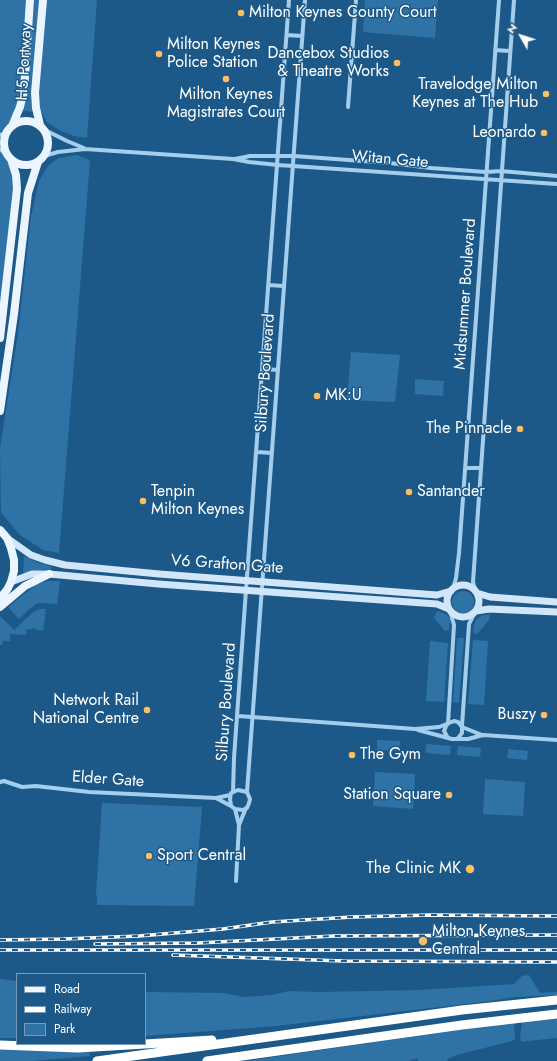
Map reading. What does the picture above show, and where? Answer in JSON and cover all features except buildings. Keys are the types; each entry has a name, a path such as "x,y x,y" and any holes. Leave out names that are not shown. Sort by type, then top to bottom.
{"highway":[{"path":"97,1061 462,1010 557,1000"},
{"path":"207,1061 462,1024 557,1014"},
{"path":"146,1045 294,1033"},
{"path":"0,1045 78,1048 140,1045"}],"main road":[{"name":"H5 Portway","path":"12,126 20,107 24,91 30,0"},
{"name":"H5 Portway","path":"42,127 36,108 35,93 43,0"},
{"path":"0,411 14,314 28,193 49,143 48,136 42,127 33,121 26,120 18,122 3,134 3,151 17,163 24,165 32,164 41,159"},
{"path":"0,338 17,189 16,175 11,159"},
{"path":"0,607 11,582 14,570 12,548 4,534"},
{"path":"4,597 49,574"}],"street":[{"path":"233,159 250,156 278,156 289,0"},
{"path":"294,156 305,0"},
{"path":"348,107 356,0"},
{"name":"Midsummer Boulevard","path":"452,590 458,571 499,0"},
{"path":"514,0 501,171 557,176"},
{"path":"287,36 302,36"},
{"path":"495,50 510,51"},
{"path":"42,127 67,142 85,149"},
{"path":"41,159 58,152 85,149 233,159 278,165"},
{"name":"Witan Gate","path":"278,156 294,156 486,172 501,171"},
{"name":"Silbury Boulevard","path":"232,793 278,156"},
{"name":"Silbury Boulevard","path":"247,792 294,156"},
{"name":"Witan Gate","path":"278,165 500,180"},
{"name":"Midsummer Boulevard","path":"476,592 473,582 501,171"},
{"path":"500,180 557,184"},
{"path":"268,285 284,286"},
{"path":"263,369 278,370"},
{"path":"257,452 272,453"},
{"path":"465,468 481,468"},
{"name":"V6 Grafton Gate","path":"4,534 31,555 52,562 159,574 437,595 452,590"},
{"name":"V6 Grafton Gate","path":"11,582 32,574 49,574 224,589 436,604 450,610"},
{"path":"450,739 444,731 447,724 454,626 447,600 452,590 465,586 490,597 557,602"},
{"path":"458,738 462,733 469,627 479,602 476,592"},
{"path":"450,610 454,614 465,617 470,616 475,612 489,609 557,612"},
{"path":"238,716 253,716 370,727 415,729 439,727 456,722 462,727 483,735 557,740"},
{"path":"415,729 454,740 458,738 468,739 483,735"},
{"name":"Elder Gate","path":"0,782 22,787 36,786 88,792 216,798 232,793"},
{"path":"236,881 239,825 233,807 232,793 238,790 247,792 250,799 239,825"},
{"name":"Elder Gate","path":"216,798 233,807"},
{"path":"233,807 238,810 247,808"}],"green space":[{"path":"0,0 30,0 24,91 12,126 6,133 0,135"},
{"path":"34,0 39,0 31,102 33,112 23,111 26,102"},
{"path":"46,0 97,0 87,138 74,136 59,130 47,122 41,111 38,95"},
{"path":"365,0 438,0 435,38 363,32"},
{"path":"0,150 6,152 11,159 16,175 0,337"},
{"path":"77,155 90,160 59,553 43,550 20,535 1,513 0,448 18,334 31,216 39,181 48,166 58,158"},
{"path":"351,352 400,355 395,402 347,400"},
{"path":"415,379 444,381 443,396 415,394"},
{"path":"24,556 52,567 51,569 32,571 23,574"},
{"path":"48,581 60,581 57,604 36,604 19,619 8,607 37,584"},
{"path":"459,591 467,591 474,598 474,606 467,613 459,613 452,606 452,598"},
{"path":"39,609 46,609 43,631 35,628 26,630 26,635 10,634 10,641 3,641 2,645 0,645 0,616 14,630 32,613"},
{"path":"438,611 447,615 450,619 449,630 445,631 434,618"},
{"path":"490,614 489,620 477,634 473,633 476,620 481,616"},
{"path":"457,638 464,638 459,703 453,702"},
{"path":"473,640 488,641 484,705 468,704"},
{"path":"430,641 448,643 444,702 426,701"},
{"path":"377,740 400,741 399,751 377,750"},
{"path":"426,744 451,746 450,755 426,753"},
{"path":"458,746 481,748 480,757 457,755"},
{"path":"508,749 528,751 527,760 507,758"},
{"path":"375,772 415,774 413,809 373,806"},
{"path":"485,779 525,782 523,816 483,814"},
{"name":"Sport Central","path":"102,803 202,807 194,906 97,905 96,896"},
{"path":"529,975 540,993 557,992 557,995 515,997 276,1026 146,1036 146,992 224,993 243,997 271,995 289,991 319,992 420,990 514,984 522,976"},
{"path":"0,979 16,981 16,1038 0,1038"},
{"path":"557,1018 557,1038 522,1042 520,1039 522,1021"},
{"path":"514,1022 515,1039 512,1041 457,1055 449,1058 447,1061 418,1061 418,1058 408,1061 246,1061"},
{"path":"0,1048 89,1050 90,1056 33,1061 0,1061"}],"railway":[{"path":"0,940 139,936 223,929 272,922 352,917 431,915 557,916"},
{"path":"95,944 198,943 334,936 557,935"},
{"path":"0,950 557,950"},
{"path":"173,955 343,961 557,962"}],"place":[{"name":"Milton Keynes County Court","path":"241,13"},
{"name":"Milton Keynes Police Station","path":"159,54"},
{"name":"Dancebox Studios & Theatre Works","path":"397,63"},
{"name":"Milton Keynes Magistrates Court","path":"226,79"},
{"name":"Travelodge Milton Keynes at The Hub","path":"546,94"},
{"name":"Leonardo","path":"544,133"},
{"name":"MK:U","path":"317,396"},
{"name":"The Pinnacle","path":"520,429"},
{"name":"Santander","path":"409,492"},
{"name":"Tenpin Milton Keynes","path":"143,501"},
{"name":"Network Rail National Centre","path":"147,710"},
{"name":"Buszy","path":"544,715"},
{"name":"The Gym","path":"352,755"},
{"name":"Station Square","path":"449,795"},
{"name":"Sport Central","path":"149,856"},
{"name":"The Clinic MK","path":"470,869"},
{"name":"Milton Keynes Central","path":"423,941"}]}
